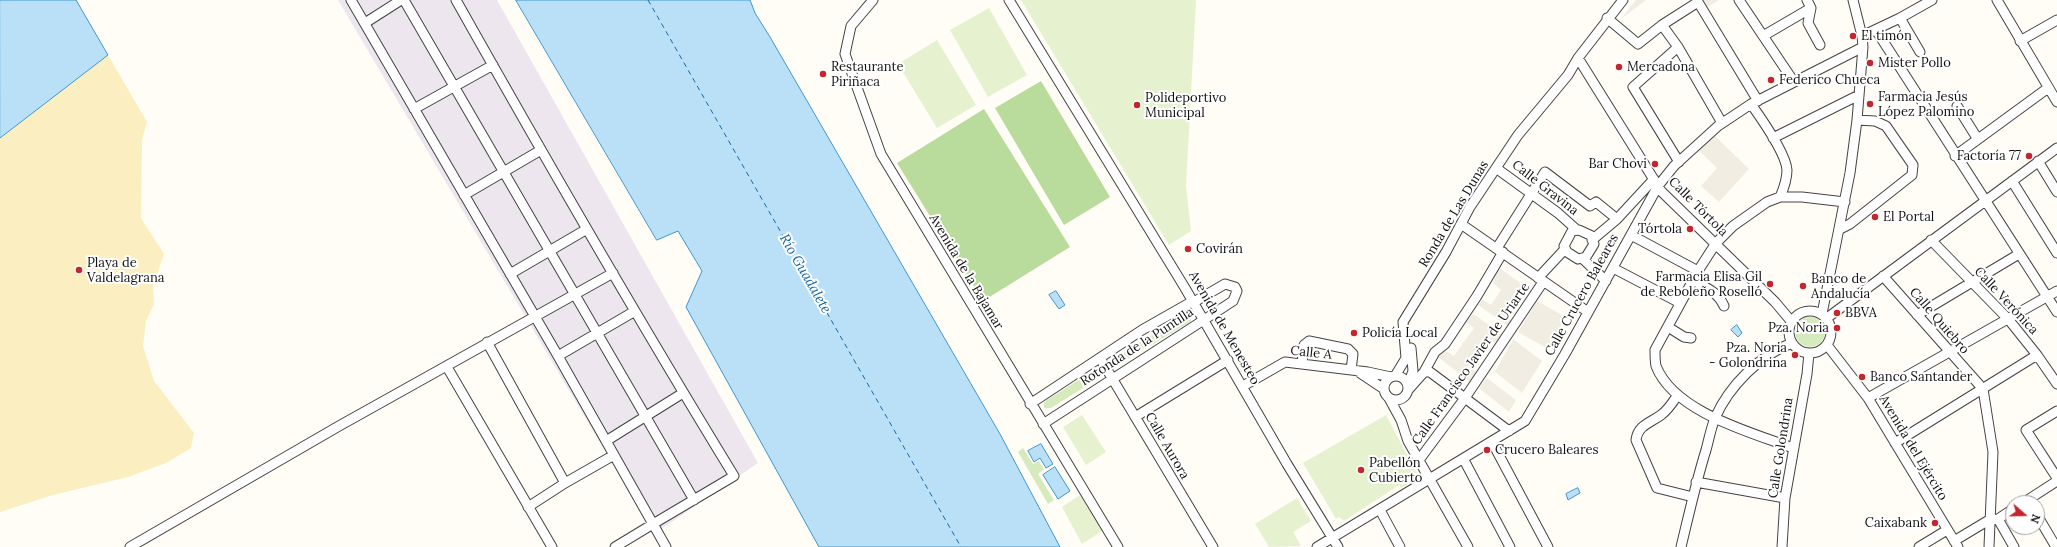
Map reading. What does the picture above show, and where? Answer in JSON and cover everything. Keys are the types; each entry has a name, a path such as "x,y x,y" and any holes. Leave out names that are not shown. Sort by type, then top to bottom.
{"street":[{"path":"351,0 558,356 666,547"},
{"path":"365,23 403,0 694,500"},
{"path":"456,0 587,229 683,393 734,476 615,547"},
{"name":"Avenida de la Bajamar","path":"873,0 851,26 845,54 881,154 1030,404 1118,547"},
{"name":"Avenida de Menesteo","path":"1009,0 1204,319 1287,464 1338,547"},
{"name":"Ronda de Las Dunas","path":"1403,322 1446,252 1470,207 1518,135 1568,75 1578,58 1607,18 1623,0"},
{"path":"1824,316 1845,202 1857,120 1863,47 1862,36 1853,0"},
{"path":"1862,36 1900,18 1932,0"},
{"path":"1997,0 2057,102"},
{"path":"1742,1 1762,36 1794,82"},
{"path":"1607,18 1638,44 1662,25 1698,2 1755,102 1787,168 1786,182 1780,197"},
{"path":"1762,36 1809,4"},
{"path":"1809,4 1808,23 1820,45"},
{"path":"1900,18 1920,52"},
{"path":"2020,41 2057,20"},
{"path":"1662,25 1678,47 1722,123"},
{"path":"1876,30 2057,312"},
{"path":"1678,47 1633,87 1678,162"},
{"name":"Calle Crucero Baleares","path":"1317,547 1522,424 1527,418 1606,281 1631,235 1656,183 1722,123 1755,102 1863,47"},
{"name":"Calle Tórtola","path":"1578,58 1661,191 1716,243 1792,321"},
{"path":"414,109 493,65"},
{"path":"1956,156 1977,138 2048,88"},
{"path":"1773,138 1859,95"},
{"path":"1957,106 1977,138"},
{"path":"1840,229 1850,224 1912,175 1913,165 1886,126 1875,121 1857,120"},
{"path":"1824,316 1882,276 2057,148"},
{"path":"464,195 541,150"},
{"path":"2038,161 2057,192"},
{"name":"Calle Gravina","path":"1496,168 1531,193 1577,230"},
{"path":"1401,420 1400,400 1408,388 1424,372 1435,352 1445,344 1477,296 1531,193 1545,172 1590,206 1596,202 1617,219"},
{"path":"2012,181 2057,253"},
{"path":"1592,240 1656,183"},
{"path":"1793,448 1715,418 1677,396 1665,381 1656,365 1655,350 1698,271 1716,243 1733,226 1767,202 1780,197 1802,197 1845,202"},
{"path":"1461,224 1588,312"},
{"path":"510,274 587,229"},
{"path":"1572,230 1577,230 1592,236 1592,240 1594,244 1586,257 1578,259 1567,252 1564,246 1572,230"},
{"path":"1631,235 1698,271"},
{"name":"Calle Verónica","path":"1931,240 2009,320 2037,355 2057,384"},
{"name":"Calle Francisco Javier de Uriarte","path":"1419,460 1465,398 1541,280 1565,249"},
{"path":"1917,315 2019,254"},
{"path":"1582,258 1606,281"},
{"path":"1613,268 1680,303"},
{"path":"130,547 339,426 447,367 487,342 613,272"},
{"name":"Calle Quiebro","path":"1882,276 1983,389"},
{"path":"1693,280 1710,290 1721,299 1724,306"},
{"name":"Rotonda de la Puntilla","path":"1043,424 1233,301 1237,291 1235,287 1230,284 1219,286 1193,302"},
{"path":"1868,398 2009,320 2057,291"},
{"path":"1030,404 1142,330 1193,302"},
{"path":"1811,310 1824,316 1831,329 1830,340 1827,345 1819,352 1809,353 1799,351 1792,343 1788,332 1792,321 1800,313 1811,310"},
{"path":"558,356 635,311"},
{"path":"1403,322 1406,358 1393,377 1385,382 1384,389 1401,420 1408,441 1468,547"},
{"path":"1403,322 1410,346 1413,371 1408,388"},
{"path":"1668,327 1684,337 1691,338"},
{"path":"1302,363 1304,345 1309,341 1348,349 1353,354 1354,371"},
{"path":"487,342 565,483"},
{"path":"1684,547 1696,482 1715,418 1730,392 1753,367 1781,347 1792,343"},
{"name":"Avenida del Ejército","path":"1827,345 1868,398 1956,544"},
{"name":"Calle Golondrina","path":"1782,547 1785,498 1807,374 1809,353"},
{"path":"1895,443 2037,355"},
{"name":"Calle Aurora","path":"1100,358 1213,547"},
{"path":"1135,417 1228,360"},
{"name":"Calle A","path":"1243,386 1285,362 1302,363 1393,377"},
{"path":"447,367 552,547"},
{"name":"Calle A","path":"1354,371 1384,389"},
{"path":"1424,372 1430,372 1510,431"},
{"path":"1393,377 1404,379 1408,388"},
{"path":"1983,389 1993,452 1994,520 1989,547"},
{"path":"606,441 683,393"},
{"path":"1677,396 1662,414 1645,424 1640,429 1636,440 1653,483 1657,488 1693,497"},
{"path":"1389,398 1400,400"},
{"path":"2057,411 2026,430 2057,478"},
{"path":"1492,442 1548,547"},
{"path":"528,507 565,483 614,455"},
{"path":"1464,460 1510,547"},
{"path":"2037,495 2057,481"},
{"path":"1696,482 1785,498"},
{"path":"1380,510 1400,547"},
{"path":"1956,544 2005,514"},
{"path":"1994,520 2014,547"},
{"path":"2045,528 2056,547"},
{"path":"1919,547 1947,530"}],"shaded area":[{"path":"338,0 497,0 758,463 654,534"},
{"path":"1636,0 1646,0 1621,19"},
{"path":"1697,0 1719,0 1703,10"},
{"path":"1711,132 1749,169 1719,202 1701,186 1717,168 1695,147"},
{"path":"1498,267 1523,285 1503,315 1511,320 1508,326 1478,305 1483,300 1491,305 1501,290 1493,283"},
{"path":"1537,301 1566,317 1548,349 1518,332"},
{"path":"1473,314 1502,334 1496,343 1488,337 1468,366 1476,372 1470,382 1437,356 1446,351 1454,356 1474,328 1466,322"},
{"path":"1513,339 1542,361 1522,393 1495,372"},
{"path":"1487,378 1516,400 1509,412 1479,388"}],"green space":[{"name":"Polideportivo Municipal","path":"1021,0 1196,0 1186,186 1191,231 1169,245"},
{"path":"989,8 1027,75 988,97 950,30"},
{"path":"937,40 976,105 937,128 898,64"},
{"path":"1041,81 1110,197 1064,225 995,108"},
{"path":"984,109 1070,247 983,301 897,163"},
{"path":"1187,314 1191,321 1150,346 1146,339"},
{"path":"1810,317 1821,321 1825,332 1821,343 1810,347 1799,343 1795,332 1799,321"},
{"path":"1142,341 1146,347 1120,364 1114,363 1114,359"},
{"path":"1091,372 1097,377 1094,381 1051,408 1044,408 1044,403 1047,400"},
{"path":"1082,415 1106,452 1086,465 1063,427"},
{"name":"Pabellón Cubierto","path":"1386,415 1419,477 1401,488 1399,485 1344,521 1339,517 1336,519 1303,463"},
{"path":"1023,448 1033,464 1039,461 1044,469 1038,474 1054,500 1048,504 1018,452"},
{"path":"1080,495 1102,531 1082,544 1062,507"},
{"path":"1297,498 1311,521 1293,532 1301,546 1269,547 1255,524"}],"sand":[{"name":"Playa de Valdelagrana","path":"108,55 147,122 142,140 141,218 164,254 153,286 154,304 146,321 143,346 154,381 194,433 191,448 166,463 128,477 53,495 0,512 0,138"}],"water":[{"path":"0,0 76,0 108,55 0,138"},
{"name":"Río Guadalete","path":"516,0 750,0 755,13 1000,434 1060,547 819,547 686,307 702,271 678,231 657,240"},
{"path":"1056,291 1065,305 1059,309 1049,295"},
{"path":"1737,325 1742,333 1738,337 1731,330"},
{"path":"1041,444 1053,464 1046,468 1040,458 1034,462 1028,451"},
{"path":"1055,467 1070,491 1058,499 1043,475"},
{"path":"1578,488 1580,493 1568,500 1566,494"}],"ferry route":[{"path":"648,0 961,547"}],"place":[{"name":"El timón","path":"1853,36"},
{"name":"Mister Pollo","path":"1870,63"},
{"name":"Mercadona","path":"1619,67"},
{"name":"Restaurante Piriñaca","path":"823,74"},
{"name":"Federico Chueca","path":"1771,80"},
{"name":"Farmacia Jesús López Palomino","path":"1870,104"},
{"name":"Polideportivo Municipal","path":"1137,105"},
{"name":"Factoría 77","path":"2029,156"},
{"name":"Bar Chovi","path":"1655,164"},
{"name":"El Portal","path":"1875,217"},
{"name":"Tórtola","path":"1690,229"},
{"name":"Covirán","path":"1188,249"},
{"name":"Playa de Valdelagrana","path":"79,270"},
{"name":"Farmacia Elisa Gil de Reboleño Roselló","path":"1770,284"},
{"name":"Banco de Andalucía","path":"1803,286"},
{"name":"BBVA","path":"1837,313"},
{"name":"Pza. Noria","path":"1837,328"},
{"name":"Policía Local","path":"1354,333"},
{"name":"Pza. Noria - Golondrina","path":"1795,355"},
{"name":"Banco Santander","path":"1862,377"},
{"name":"Crucero Baleares","path":"1487,450"},
{"name":"Pabellón Cubierto","path":"1361,470"},
{"name":"Caixabank","path":"1935,523"}]}
